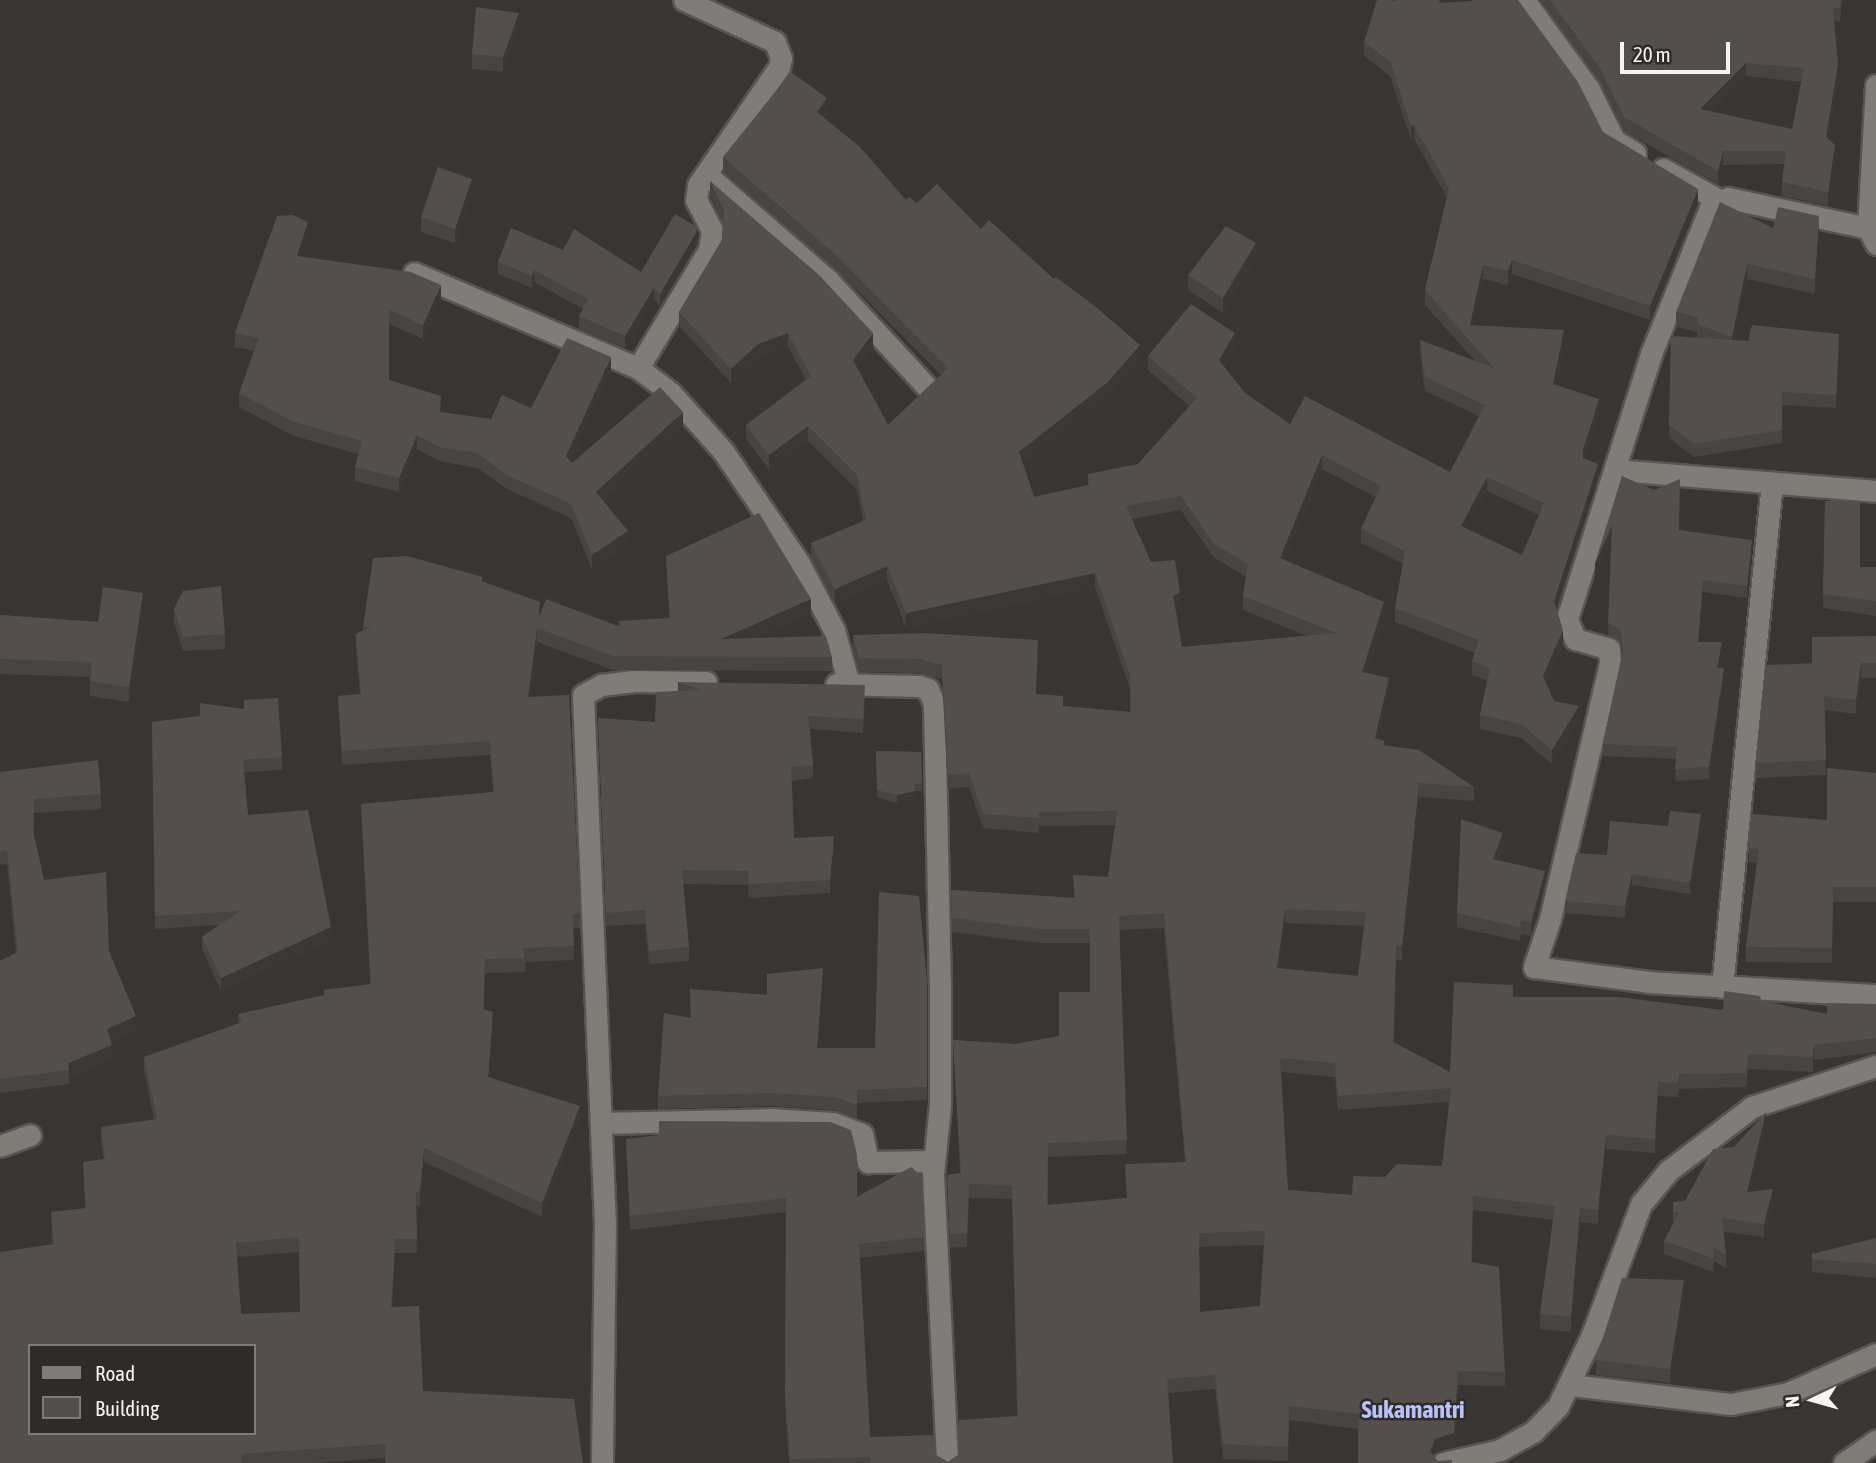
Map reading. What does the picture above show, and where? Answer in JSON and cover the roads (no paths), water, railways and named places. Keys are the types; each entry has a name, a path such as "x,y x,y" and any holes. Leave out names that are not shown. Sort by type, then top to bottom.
{"street":[{"path":"638,368 709,250 712,230 695,192 779,67 780,49 775,42 684,0"},
{"path":"1524,0 1589,89 1614,140 1719,200"},
{"path":"1876,85 1872,236 1728,198 1719,200 1710,208 1651,354 1567,619 1575,639 1609,649 1610,663 1550,919 1534,967 1722,987 1876,995"},
{"path":"706,174 828,280 927,387"},
{"path":"414,273 638,368 670,392 723,451 799,563 834,630 849,684"},
{"path":"1616,470 1876,491"},
{"path":"1722,987 1772,482"},
{"path":"602,1463 601,1123 583,695 601,685 632,681 727,682"},
{"path":"808,684 919,686 932,696 940,982 940,1105 934,1161 947,1463"},
{"path":"1443,1463 1504,1457 1534,1432 1571,1385 1641,1204 1668,1171 1752,1107 1876,1066"},
{"path":"601,1123 771,1119 833,1123 862,1134 868,1161 934,1161"},
{"path":"0,1146 30,1135"},
{"path":"1571,1385 1731,1404 1788,1393 1876,1354"},
{"path":"1844,1463 1876,1441"}],"district":[{"name":"Sukamantri","path":"1413,1410"}]}
